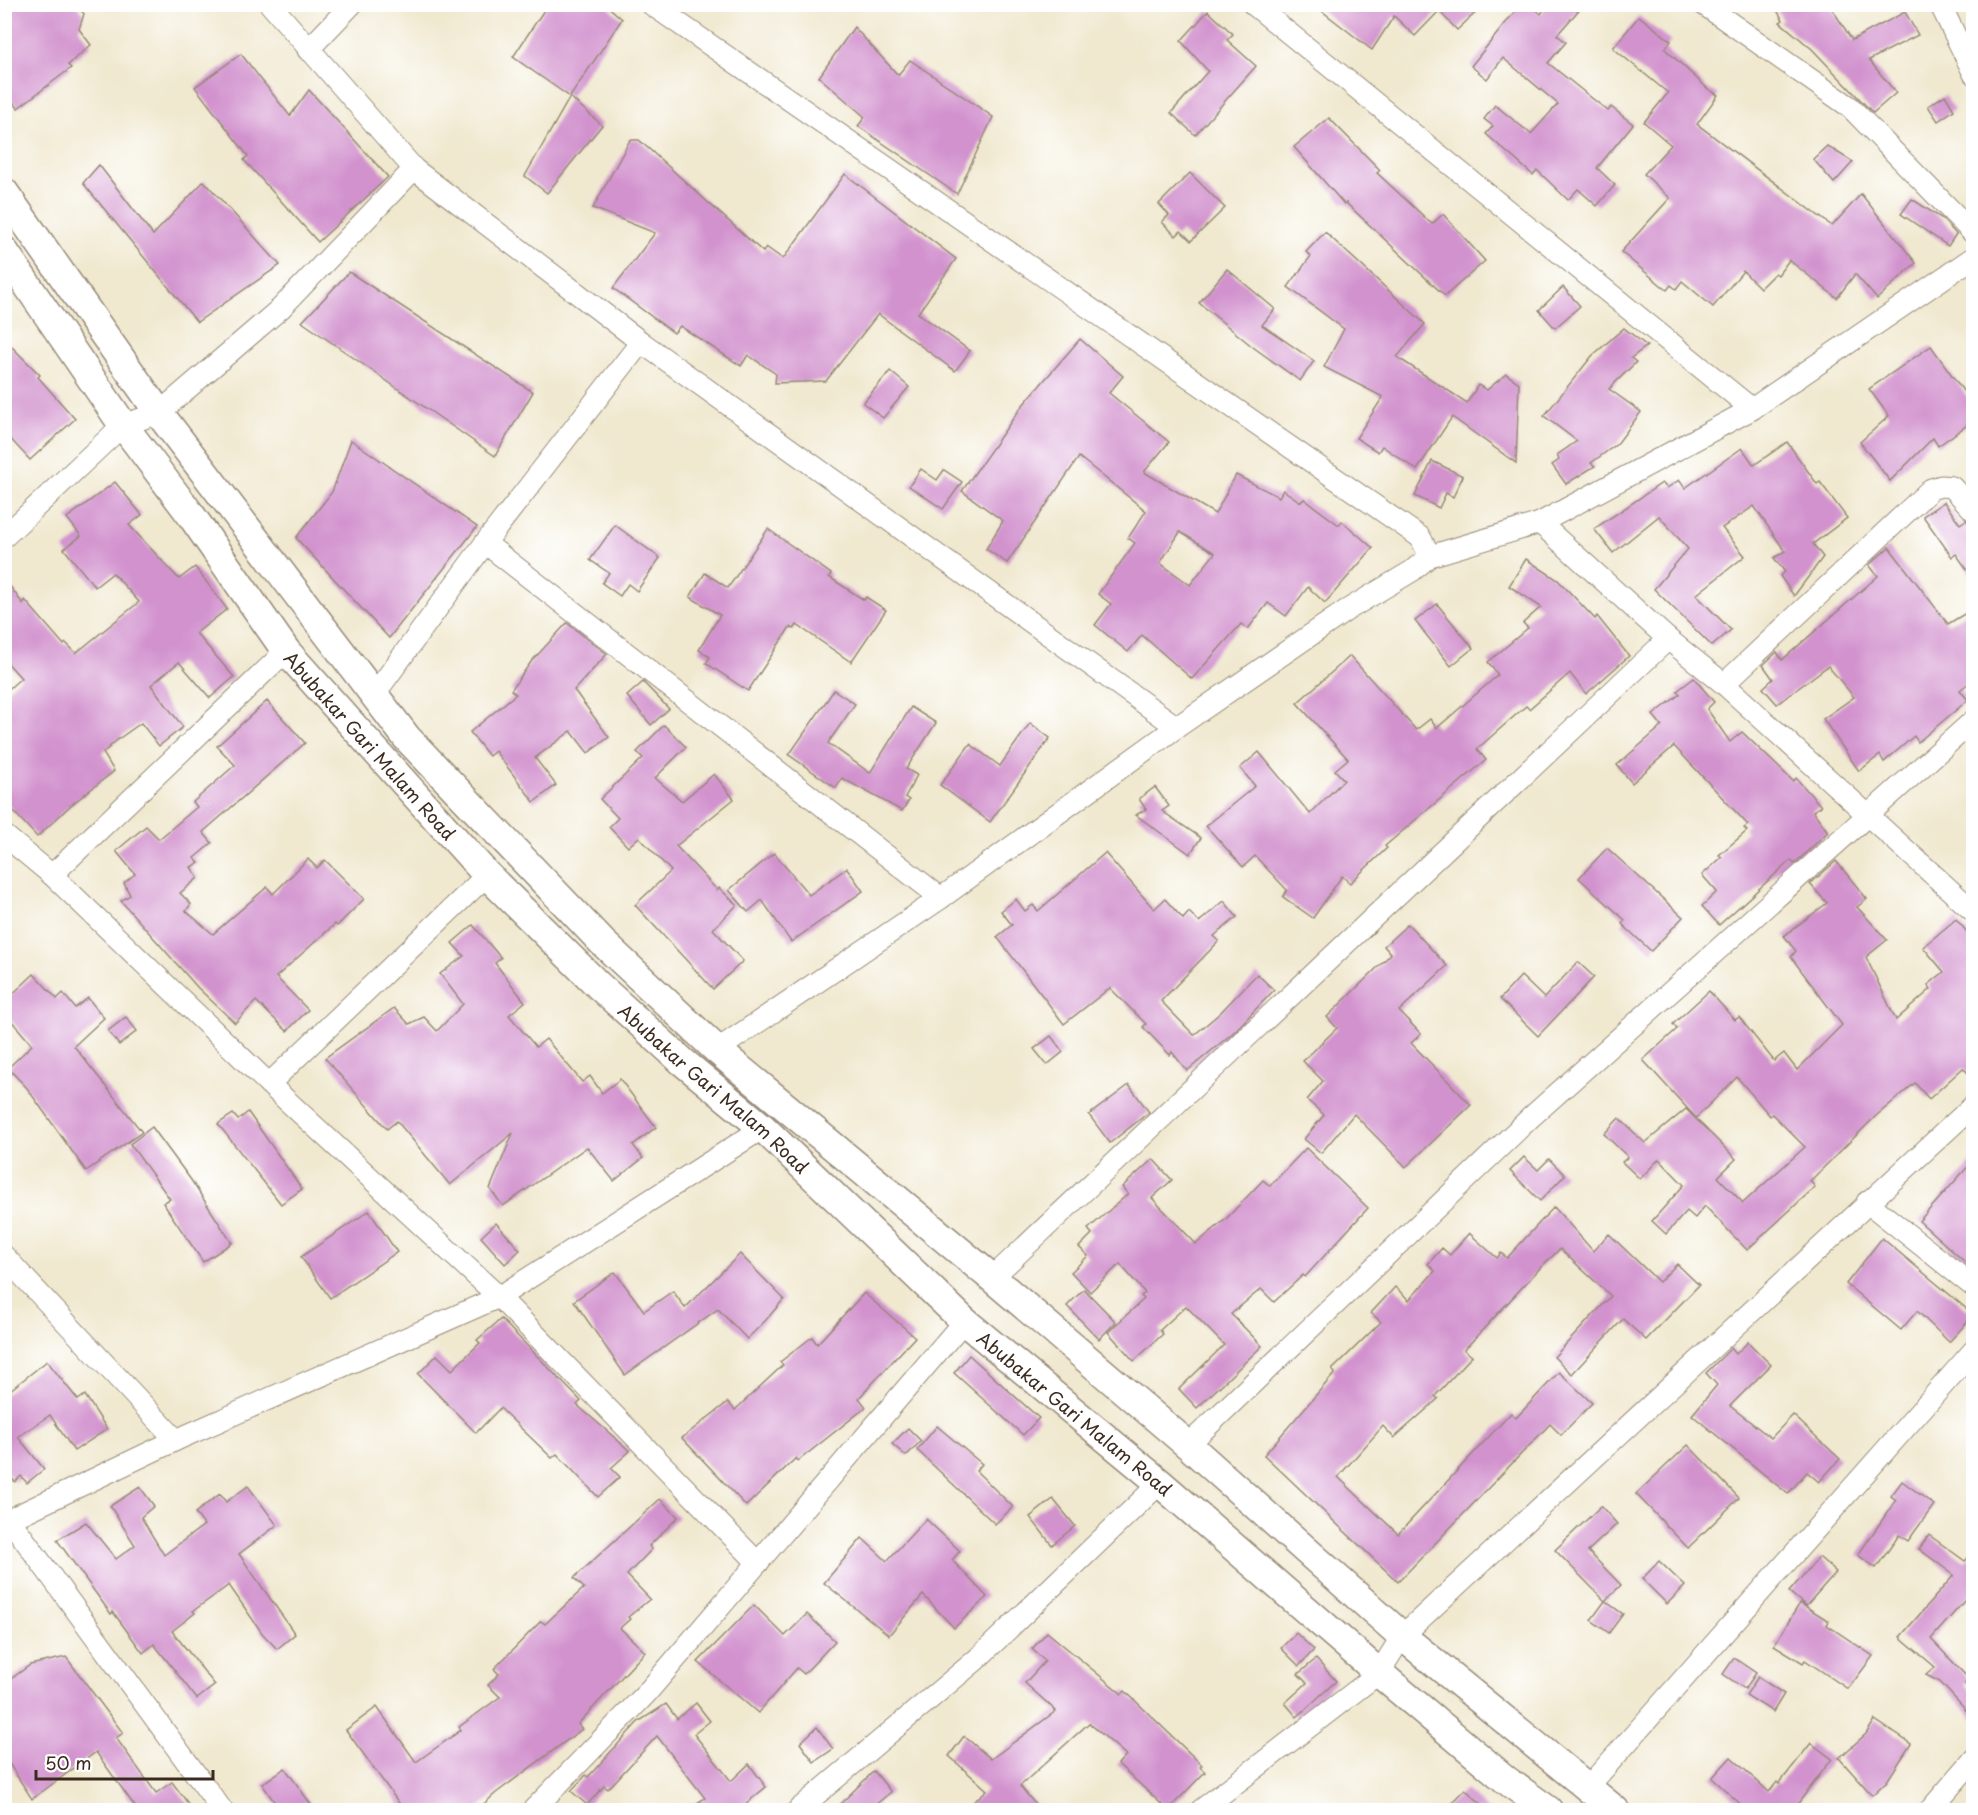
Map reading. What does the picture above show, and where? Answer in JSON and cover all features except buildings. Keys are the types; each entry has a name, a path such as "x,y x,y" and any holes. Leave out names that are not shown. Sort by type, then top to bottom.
{"street":[{"path":"270,4 414,169 641,342 1177,727"},
{"path":"308,50 352,4"},
{"path":"651,4 1420,537 1430,556"},
{"path":"1253,4 1752,409"},
{"path":"1703,4 1850,107 1974,234"},
{"path":"1940,4 1974,74"},
{"path":"4,537 123,425 159,413 281,308 414,169"},
{"path":"4,192 159,413 408,738 602,942 717,1050 992,1278 1188,1445 1402,1636 1616,1810"},
{"name":"Abubakar Gari Malam Road","path":"4,251 123,425 286,651 487,875 599,986 683,1062 764,1128 964,1321 1160,1483 1379,1673 1506,1779 1548,1810"},
{"path":"717,1050 941,898 1177,727 1347,609 1412,571 1430,556 1540,523 1752,409 1974,257"},
{"path":"374,695 485,543 641,342"},
{"path":"1724,684 1931,489 1941,486 1952,487 1974,511"},
{"path":"1540,523 1668,639 1724,684 1974,912"},
{"path":"485,543 941,898"},
{"path":"992,1278 1668,639"},
{"path":"52,875 286,651"},
{"path":"1188,1445 1530,1118 1974,720"},
{"path":"4,835 52,875 269,1084 500,1297 758,1563"},
{"path":"269,1084 487,875"},
{"path":"1201,1810 1379,1673 1402,1636 1974,1105"},
{"path":"222,1810 7,1521 176,1440 500,1297 764,1128"},
{"path":"1867,1202 1974,1287"},
{"path":"4,1256 176,1440"},
{"path":"533,1810 645,1695 964,1321"},
{"path":"1587,1788 1974,1350"},
{"path":"798,1810 976,1660 1160,1483"},
{"path":"1930,1810 1974,1759"}]}
